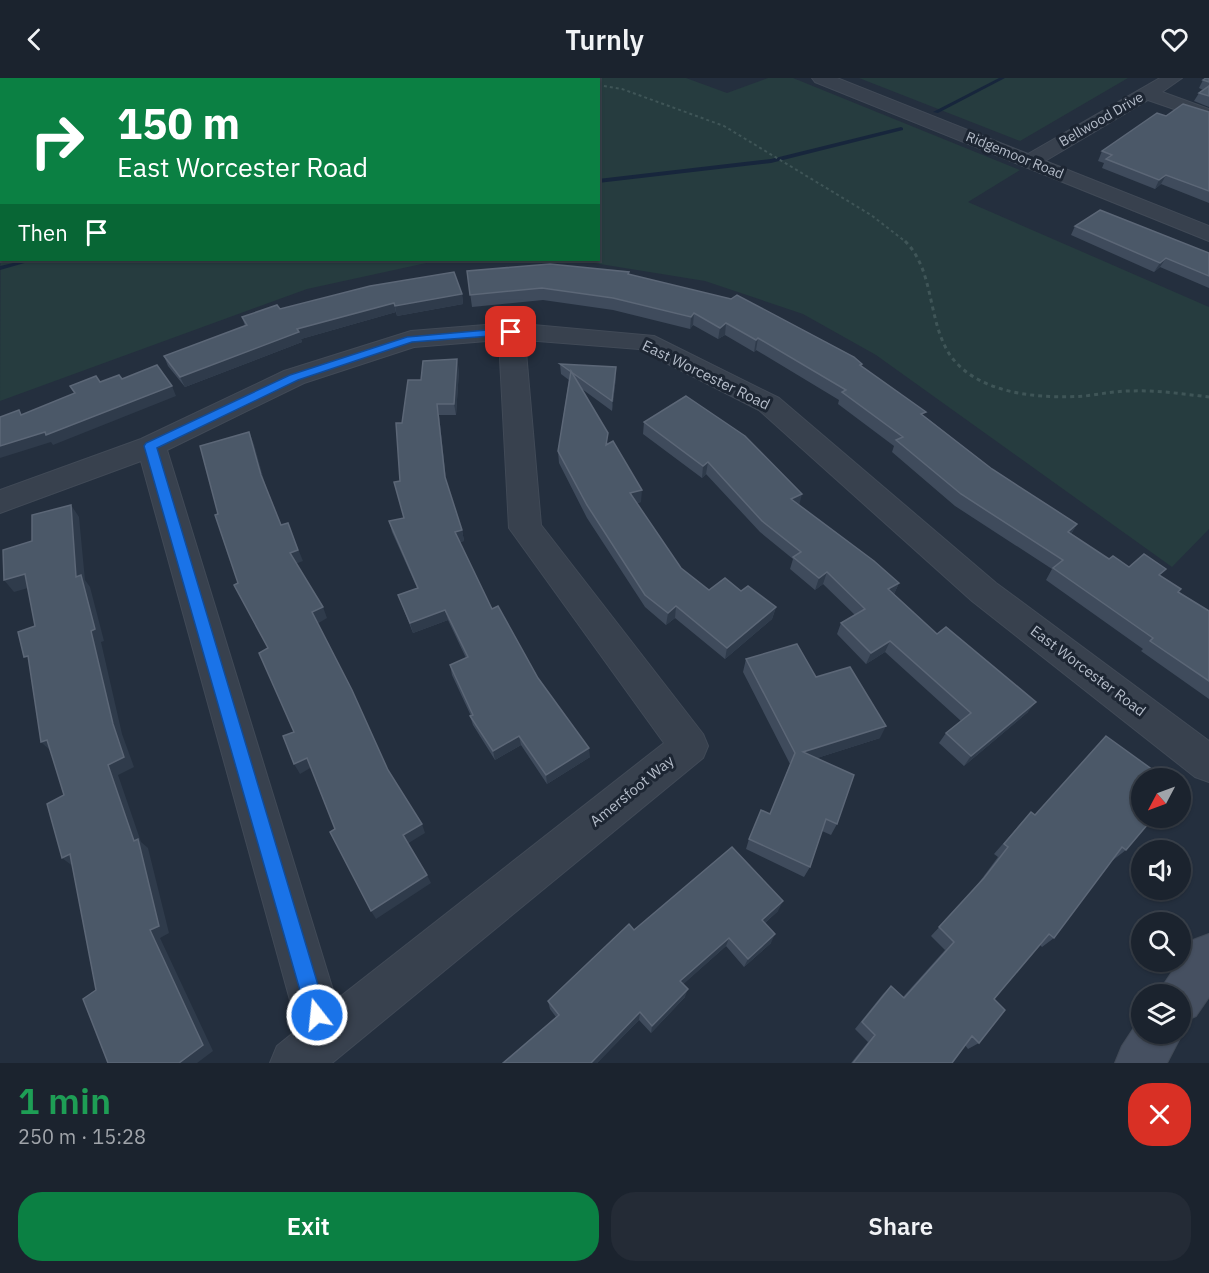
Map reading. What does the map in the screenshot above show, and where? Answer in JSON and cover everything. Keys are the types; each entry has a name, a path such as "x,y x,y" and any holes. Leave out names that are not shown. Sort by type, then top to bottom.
{"main road":[{"path":"1191,984 1209,957"},
{"path":"1139,1063 1151,1044"}],"street":[{"name":"Ridgemoor Road","path":"821,78 1209,234"},
{"name":"Bellwood Drive","path":"1030,161 1173,78"},
{"path":"1146,93 1209,115"},
{"name":"East Worcester Road","path":"0,502 150,446 294,377 411,339 511,332 645,342 769,404 984,592 1209,764"},
{"name":"Amersfoot Way","path":"294,1063 689,746 525,528 511,332"},
{"path":"150,446 324,1037"}],"path":[{"path":"600,85 622,89 724,126 871,215 911,246 920,264 946,350 959,365 980,381 1003,390 1030,394 1079,396 1123,391 1209,397"}],"green space":[{"path":"600,78 686,78 727,93 768,78 793,78 1020,170 968,202 1209,307 1209,529 1172,567 876,355 803,314 705,281 581,261 600,261"},
{"path":"859,78 1128,78 1020,141"},
{"path":"1,261 435,261 307,289 0,401"}],"building":[{"path":"1209,86 1209,96 1199,93"},
{"path":"1183,104 1209,112 1209,191 1166,175 1159,180 1106,159 1112,155 1102,151 1157,113 1166,116"},
{"path":"1100,210 1209,253 1209,276 1166,258 1160,263 1075,226"},
{"path":"550,264 629,272 628,274 731,299 737,295 854,357 862,364 860,365 926,412 921,414 992,469 1077,524 1068,532 1109,559 1113,556 1129,567 1144,554 1166,569 1159,575 1181,589 1178,592 1209,611 1209,681 1150,641 1153,638 1053,568 1063,560 961,494 896,440 903,437 842,392 846,390 758,338 756,340 726,323 720,328 694,313 691,317 613,298 542,288 470,295 467,271"},
{"path":"454,272 462,294 395,306 394,303 297,329 299,332 180,377 164,356 247,325 242,317 277,305 280,309 370,286"},
{"path":"457,359 454,404 437,404 445,477 462,530 455,532 492,609 498,606 538,678 589,748 546,775 519,736 493,751 470,716 473,715 450,665 468,657 445,610 410,623 398,595 418,588 389,521 404,518 394,482 400,481 396,423 402,423 408,380 421,380 423,361"},
{"path":"560,364 616,367 612,401"},
{"path":"157,365 172,386 46,435 45,432 0,446 0,417 19,410 21,415 75,393 70,386 96,376 100,382 119,375 122,379"},
{"path":"571,371 608,433 606,445 613,441 642,490 630,493 681,568 709,590 725,578 741,591 748,586 776,607 727,648 676,606 668,613 645,595 587,505 558,451"},
{"path":"686,396 745,436 802,494 791,499 874,561 899,583 888,589 937,634 946,627 1036,702 971,756 946,733 971,713 890,641 871,653 841,623 865,609 827,572 819,578 793,557 801,552 762,521 708,462 703,466 644,422"},
{"path":"249,432 261,475 281,525 288,523 298,550 290,553 323,607 312,612 352,690 388,770 422,824 403,835 427,875 371,911 330,832 335,829 307,758 294,764 283,736 294,732 259,653 268,648 234,585 238,583 215,515 218,514 200,446"},
{"path":"71,505 76,577 81,575 95,629 91,631 113,724 124,757 108,765 134,841 138,839 159,926 150,930 203,1045 179,1063 108,1063 83,999 96,990 70,854 62,858 47,804 64,795 47,740 41,742 28,656 24,657 18,632 35,626 25,574 4,580 3,550 32,541 32,515"},
{"path":"797,644 816,677 850,667 886,726 803,752 854,775 837,824 826,819 810,867 749,839 761,810 770,814 795,753 746,659"},
{"path":"1106,736 1150,768 1131,768 1131,828 1145,828 1134,840 1131,840 1131,844 1126,850 1122,847 1054,938 1049,934 994,999 1005,1010 979,1043 972,1036 952,1063 853,1063 875,1035 862,1022 891,986 904,998 954,942 939,927 984,878 1008,847 1004,844 1031,812 1035,815"},
{"path":"732,847 783,901 762,920 775,934 748,959 729,938 680,981 688,989 652,1026 640,1012 591,1063 503,1063 559,1015 548,1001 629,924 634,930"}],"waterway":[{"path":"936,112 1003,78"},
{"path":"600,181 771,161 901,129"},
{"path":"0,268 28,261"}],"route":[{"path":"317,1015 150,446 294,377 411,339 511,332"}]}
